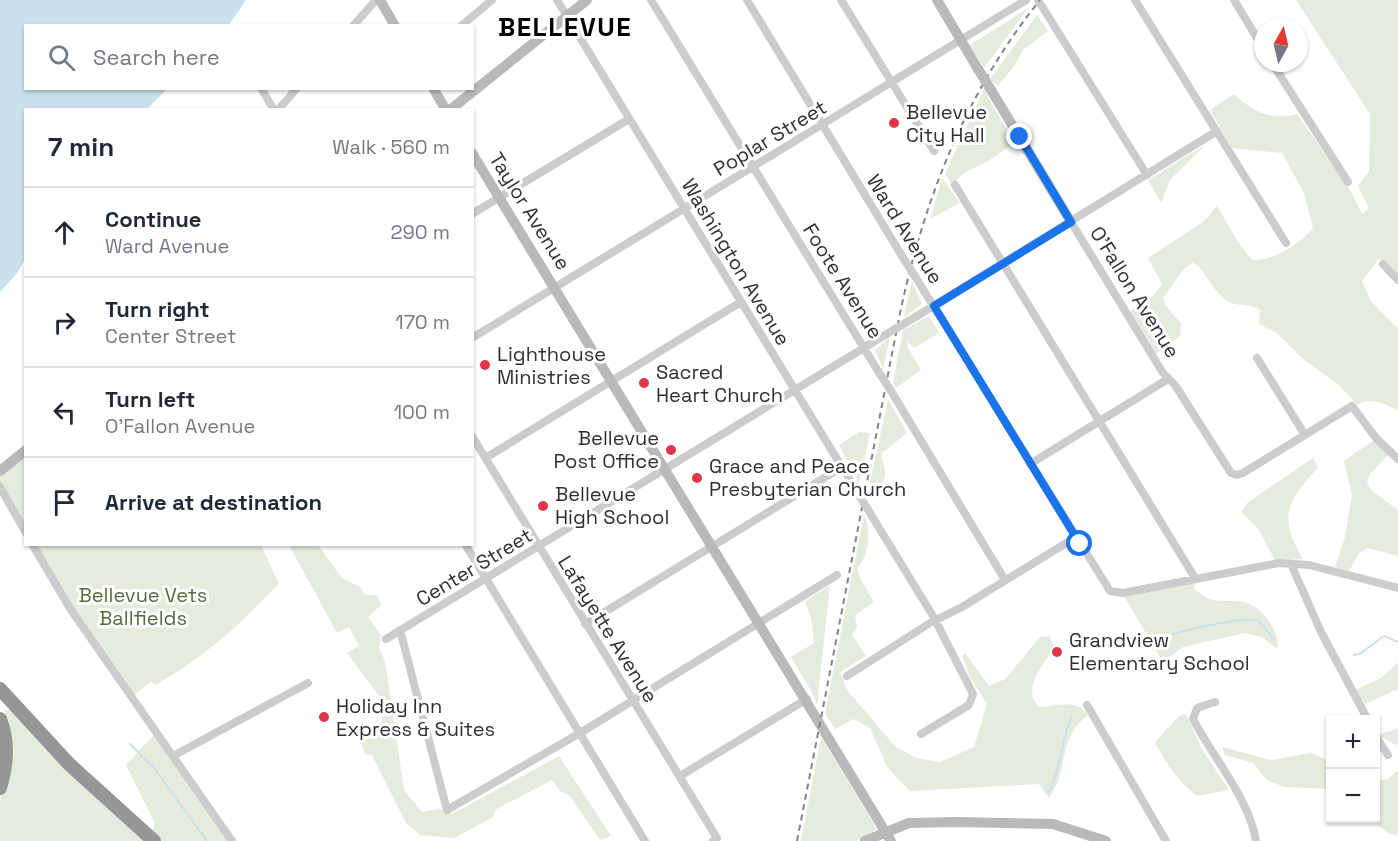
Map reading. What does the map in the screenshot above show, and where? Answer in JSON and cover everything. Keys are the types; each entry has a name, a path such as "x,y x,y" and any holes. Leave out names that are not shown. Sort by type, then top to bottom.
{"highway":[{"path":"0,689 69,764 154,841"},
{"path":"0,719 7,747 6,764 0,788"}],"street":[{"path":"355,24 378,0 394,24"},
{"path":"463,24 492,0"},
{"name":"Washington Avenue","path":"557,0 936,620 968,681 973,699 969,705 921,734"},
{"path":"474,89 587,0"},
{"name":"Foote Avenue","path":"651,0 865,347 1005,580"},
{"name":"Ward Avenue","path":"747,0 1105,586 1116,594 1195,578"},
{"path":"841,0 934,151"},
{"name":"O’Fallon Avenue","path":"937,0 1168,379 1175,385 1234,475 1243,473 1305,435"},
{"name":"Poplar Street","path":"474,337 823,126 1026,0"},
{"path":"1038,0 1147,175"},
{"path":"1136,0 1233,161 1286,243"},
{"path":"1233,0 1254,34"},
{"path":"1278,72 1348,182"},
{"path":"262,90 275,108"},
{"path":"278,108 295,90"},
{"path":"434,90 447,108"},
{"path":"451,108 473,90"},
{"path":"474,213 629,119"},
{"name":"Center Street","path":"386,639 1003,264 1217,131"},
{"name":"Taylor Avenue","path":"474,157 889,836"},
{"path":"955,185 1195,578 1256,566 1291,564 1309,565 1398,588"},
{"path":"1383,264 1398,280"},
{"path":"487,457 741,302"},
{"path":"1257,358 1305,435 1352,406 1376,438 1398,459"},
{"path":"1030,464 1168,379"},
{"name":"Lafayette Avenue","path":"474,438 585,624 680,776 715,840"},
{"path":"0,471 24,452"},
{"path":"585,624 842,467"},
{"path":"0,487 24,529"},
{"path":"847,676 1076,537"},
{"path":"33,546 66,602 232,841"},
{"path":"466,546 645,841"},
{"path":"1291,564 1308,605 1365,715"},
{"path":"399,630 447,810 580,733 837,575"},
{"path":"173,756 308,683"},
{"path":"680,776 807,699"},
{"path":"1215,702 1197,708 1193,719 1242,802 1254,828 1256,841"},
{"path":"1087,705 1166,841"},
{"path":"1380,743 1388,755"},
{"path":"865,841 889,836 917,822 1053,824 1106,841"}],"green space":[{"path":"1296,0 1398,0 1398,274 1384,260 1378,260 1362,281 1371,301 1398,329 1398,411 1378,402 1367,401 1357,405 1339,385 1303,359 1277,333 1259,324 1260,310 1228,302 1193,262 1183,270 1163,298 1165,305 1181,323 1180,336 1156,354 1130,311 1152,297 1162,284 1148,258 1203,222 1217,206 1238,242 1252,260 1269,258 1285,251 1313,228 1304,193 1282,153 1232,148 1210,110 1234,94 1248,106 1263,113 1279,116 1297,114 1352,193 1362,214 1369,208 1358,186 1369,171 1370,114"},
{"path":"1028,8 984,68 970,45"},
{"path":"1037,15 1048,31 1023,50 1015,65 998,86 990,79"},
{"path":"984,89 1014,143 988,161 964,173 952,184 945,174"},
{"path":"1206,144 1170,180 1161,203 1148,180"},
{"path":"942,178 960,203 930,219"},
{"path":"912,281 922,304 904,317"},
{"path":"929,316 939,333 914,348 908,342 907,346 921,370 896,388 893,382 903,330"},
{"path":"890,337 883,369 875,350"},
{"path":"888,399 907,433 882,453 884,480 871,499 867,496"},
{"path":"859,432 870,433 859,483 839,445"},
{"path":"1374,440 1388,455 1370,474 1367,482 1372,491 1398,510 1398,556 1368,548 1359,553 1349,571 1335,567 1345,537 1352,495 1344,461"},
{"path":"24,451 24,531 0,487 0,471"},
{"path":"1313,458 1318,468 1299,491 1289,510 1290,532 1303,559 1275,560 1258,529 1241,512 1247,503"},
{"path":"864,514 868,527 867,550 857,568 874,602 855,615 857,627 852,635 866,656 840,672 847,690 895,746 916,758 940,762 974,747 987,704 970,677 962,656 965,653 989,686 1005,679 1040,637 1050,636 1054,648 1036,677 1032,693 1034,700 1039,707 1078,706 1088,715 1071,734 1059,777 1049,798 1039,784 910,791 887,767 870,728 854,719 835,729 825,713"},
{"name":"Bellevue Vets Ballfields","path":"33,546 261,546 279,584 251,613 205,652 155,685 151,681 133,696"},
{"path":"290,546 319,546 341,577 360,587 365,595 377,595 381,605 368,617 381,635 379,648 385,661 404,790 422,812 439,809 452,814 559,756 611,836 600,840 569,795 561,792 552,780 495,810 493,817 454,838 420,835 406,823 372,755 365,754 359,737 382,724 382,700 347,653 359,646 349,627 337,633"},
{"path":"1195,583 1194,589 1210,599 1243,602 1256,608 1272,625 1278,646 1276,648 1262,637 1245,633 1183,647 1163,662 1124,596"},
{"path":"830,585 817,705 791,657 814,643 811,618 805,601"},
{"path":"1398,662 1398,689 1365,704 1356,690 1381,678"},
{"path":"4,710 10,710 147,841 0,841 0,801 10,774 14,752"},
{"path":"1186,714 1202,749 1229,790 1197,796 1178,778 1159,750 1155,742 1179,716"},
{"path":"1398,728 1398,746 1380,736"},
{"path":"157,731 232,841 150,841 155,823 126,765"},
{"path":"821,737 877,829 857,841 801,841"},
{"path":"1222,747 1271,760 1311,753 1326,759 1326,789 1284,787 1267,780 1253,763 1225,755"},
{"path":"1398,770 1398,835 1390,834 1377,823 1380,823 1380,780 1388,779"}],"water":[{"path":"0,0 246,0 230,24 24,24 24,90 166,90 148,108 24,108 24,261 18,272 0,292"}],"waterway":[{"path":"1173,634 1217,624 1252,620 1258,621 1274,639"},
{"path":"1354,655 1361,653 1384,636 1398,642"},
{"path":"1049,792 1071,718"},
{"path":"130,744 154,768 207,841"}],"railway":[{"path":"797,841 899,318 921,232 950,150 969,111 1013,36 1040,0"}],"place":[{"name":"Bellevue City Hall","path":"894,123"},
{"name":"Lighthouse Ministries","path":"485,365"},
{"name":"Sacred Heart Church","path":"644,383"},
{"name":"Bellevue Post Office","path":"671,450"},
{"name":"Grace and Peace Presbyterian Church","path":"697,478"},
{"name":"Bellevue High School","path":"543,506"},
{"name":"Grandview Elementary School","path":"1057,652"},
{"name":"Holiday Inn Express & Suites","path":"324,717"}],"district":[{"name":"BELLEVUE","path":"565,27"}],"route":[{"path":"1020,137 1071,222 934,306 1080,544"}]}
